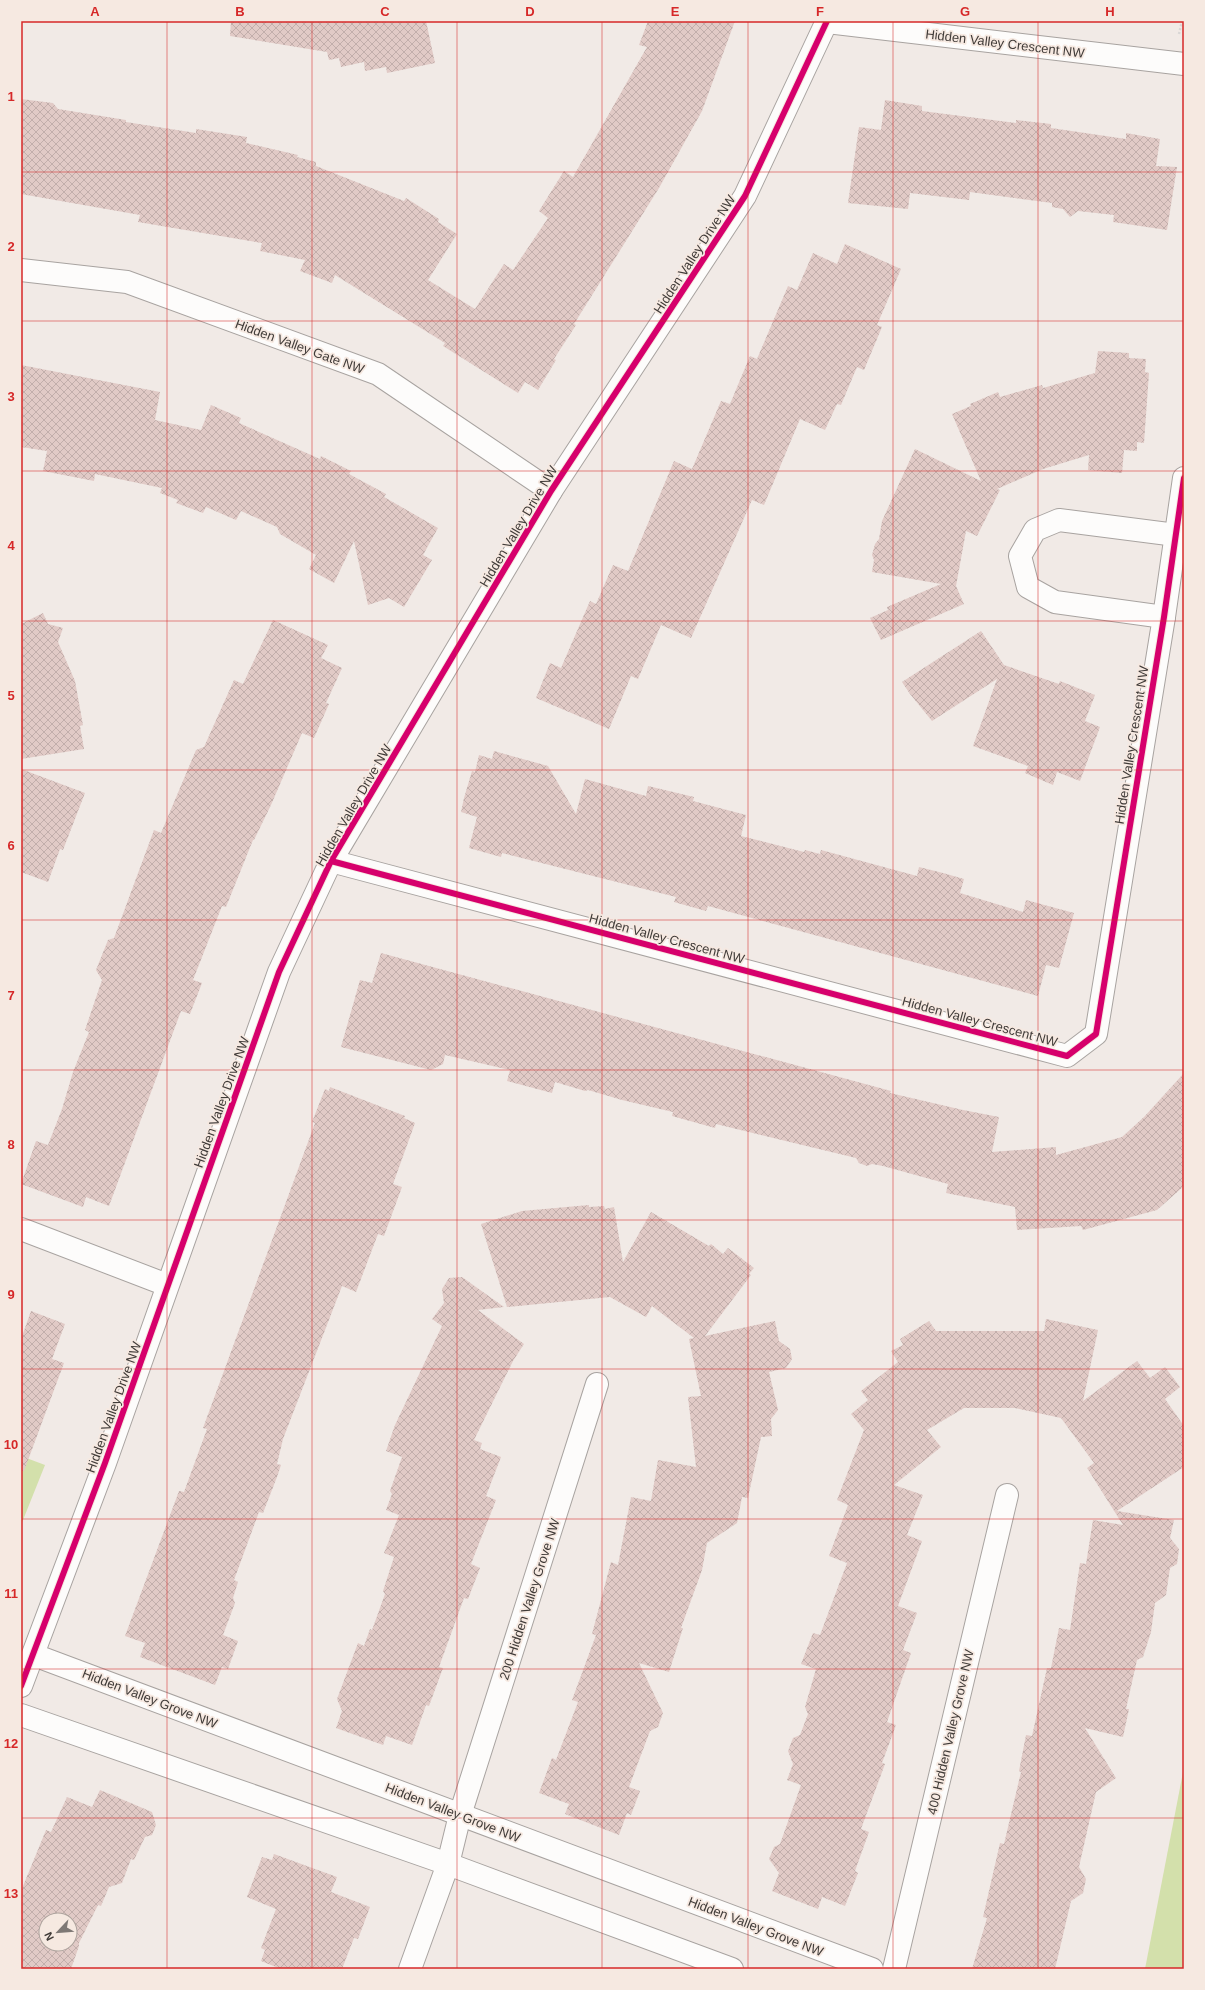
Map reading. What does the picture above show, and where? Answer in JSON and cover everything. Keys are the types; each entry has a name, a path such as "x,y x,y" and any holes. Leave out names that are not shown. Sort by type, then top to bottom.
{"street":[{"name":"Hidden Valley Crescent NW","path":"827,22 1184,64"},
{"name":"Hidden Valley Drive NW","path":"21,1686 34,1655 105,1463 279,972 331,861 551,491 745,196 827,22"},
{"name":"Hidden Valley Gate NW","path":"21,270 127,282 378,374 551,491"},
{"name":"Hidden Valley Crescent NW","path":"331,861 1067,1056 1096,1034 1164,617 1184,478"},
{"path":"1164,617 1055,602 1028,587 1020,556 1036,530 1059,520 1176,535"},
{"path":"21,1229 167,1285"},
{"name":"200 Hidden Valley Grove NW","path":"410,1969 448,1864 460,1815 598,1384"},
{"name":"400 Hidden Valley Grove NW","path":"894,1969 1007,1495"},
{"name":"Hidden Valley Grove NW","path":"34,1655 872,1969"},
{"path":"21,1715 448,1864 732,1969"}],"green space":[{"path":"21,1456 45,1465 21,1525"},
{"path":"1184,1767 1184,1969 1145,1969"}],"building":[{"path":"231,21 426,21 435,63 387,73 386,67 365,71 364,62 341,67 339,58 329,60 327,52 230,36"},
{"path":"648,21 735,21 702,111 659,188 574,324 576,325 554,359 556,360 538,390 525,382 518,393 443,346 445,343 335,275 332,283 300,271 305,260 260,251 262,243 138,222 140,215 21,194 21,99 53,103 58,109 126,120 126,122 196,133 196,129 247,137 246,143 298,155 297,157 316,162 316,166 404,201 406,198 439,219 438,222 457,234 428,280 475,309 504,264 513,270 548,218 539,211 564,171 573,177 647,47 639,45"},
{"path":"885,100 922,106 922,111 1016,123 1016,120 1051,124 1051,128 1126,139 1126,133 1160,139 1156,166 1177,167 1167,230 1113,222 1114,215 1078,211 1070,217 1063,209 1052,207 1052,203 970,192 969,200 910,193 908,209 848,203 859,127 881,130"},
{"path":"845,244 901,269 877,325 882,327 864,370 857,367 841,405 837,404 825,430 800,419 764,505 752,500 691,638 661,625 638,679 631,676 609,729 536,698 550,663 561,668 590,601 596,604 613,565 628,571 674,461 692,469 721,401 730,404 750,356 757,359 788,286 797,290 813,253 837,264"},
{"path":"1098,351 1129,353 1129,358 1146,359 1145,372 1149,373 1144,443 1137,442 1137,451 1124,450 1122,473 1088,470 1089,455 1043,469 997,489 1000,490 977,536 966,531 956,586 964,604 881,640 870,618 888,610 887,607 941,584 872,572 874,560 872,555 875,544 879,539 882,521 915,449 981,481 952,414 971,406 970,404 998,392 1000,397 1042,385 1043,388 1095,373"},
{"path":"21,365 160,392 155,420 201,430 211,405 241,418 239,423 320,459 321,456 351,471 349,474 386,494 384,497 438,528 423,555 432,560 404,607 389,598 368,605 354,541 334,583 309,569 316,555 280,534 277,527 241,511 236,520 206,507 203,513 176,503 178,500 160,493 162,488 95,474 94,481 43,471 47,451 21,447"},
{"path":"43,613 48,624 63,628 58,642 75,681 83,725 80,726 84,749 21,759 21,624"},
{"path":"273,620 328,645 321,658 342,668 326,703 329,704 314,738 302,733 271,805 253,840 226,907 222,906 193,980 202,983 190,1014 181,1011 109,1206 86,1197 83,1207 21,1184 36,1141 48,1145 62,1109 73,1072 89,1032 85,1030 102,980 96,970 108,940 114,938 154,830 161,833 196,750 204,747 234,680 243,684"},
{"path":"981,631 1004,665 1059,684 1060,681 1095,695 1085,721 1100,727 1080,781 1057,772 1053,785 1025,773 1028,766 973,746 997,679 932,721 902,682"},
{"path":"494,751 548,766 576,814 585,779 646,796 648,786 694,797 693,801 746,815 741,836 804,852 805,850 820,854 821,850 917,876 919,867 943,873 964,879 960,893 1023,912 1026,900 1074,913 1059,968 1046,965 1038,996 708,906 706,911 674,902 676,897 502,853 501,857 469,848 477,817 461,812 464,798 472,771 475,772 479,755 492,759"},
{"path":"21,769 85,793 63,850 60,849 48,882 21,872"},
{"path":"381,953 891,1091 890,1093 999,1117 992,1152 1056,1147 1056,1155 1122,1137 1144,1117 1184,1073 1184,1186 1157,1210 1083,1230 1081,1226 1017,1230 1015,1207 946,1193 948,1184 883,1166 872,1164 867,1166 859,1163 856,1158 716,1124 715,1128 672,1116 673,1112 588,1090 585,1091 555,1082 552,1093 507,1081 510,1070 445,1055 443,1064 431,1070 341,1047 360,980 372,983"},
{"path":"330,1087 405,1116 404,1118 415,1123 393,1184 402,1187 384,1236 378,1234 356,1292 342,1286 283,1439 277,1464 281,1465 277,1477 263,1513 259,1512 234,1580 238,1582 233,1598 235,1603 223,1635 238,1641 228,1669 222,1667 215,1685 140,1657 145,1643 125,1636 179,1491 184,1492 207,1429 203,1428 315,1123 312,1122 325,1089 329,1091"},
{"path":"589,1205 589,1207 604,1206 605,1209 614,1207 623,1262 651,1212 709,1246 711,1244 723,1254 728,1248 754,1268 749,1274 751,1275 705,1336 775,1321 779,1341 790,1349 792,1359 786,1368 769,1372 778,1410 771,1419 772,1436 761,1437 748,1498 742,1497 737,1523 707,1543 702,1570 681,1628 683,1628 669,1672 639,1663 663,1713 658,1727 650,1731 629,1787 640,1791 631,1815 627,1813 619,1835 565,1814 569,1804 539,1793 552,1758 556,1760 578,1702 572,1700 596,1635 592,1634 611,1562 618,1565 631,1497 651,1501 658,1460 696,1467 688,1397 701,1396 689,1339 694,1338 652,1306 646,1317 610,1297 507,1307 481,1224 522,1211"},
{"path":"462,1277 504,1307 478,1310 524,1344 513,1361 474,1440 482,1443 480,1449 501,1457 486,1496 496,1500 471,1564 480,1568 468,1599 464,1598 439,1667 443,1668 429,1706 426,1705 412,1745 386,1736 383,1745 336,1728 342,1711 337,1699 358,1643 364,1646 370,1629 372,1630 385,1594 383,1591 394,1557 384,1553 399,1515 386,1510 392,1494 390,1491 402,1457 386,1451 395,1425 442,1326 432,1319 444,1303 442,1289 449,1278"},
{"path":"31,1311 65,1324 52,1359 64,1363 24,1471 21,1471 21,1339"},
{"path":"1046,1319 1098,1330 1083,1401 1137,1361 1150,1378 1165,1367 1180,1387 1165,1399 1184,1426 1184,1467 1117,1511 1174,1520 1170,1538 1179,1549 1177,1564 1170,1568 1166,1595 1155,1603 1151,1632 1143,1657 1137,1660 1126,1709 1129,1709 1123,1737 1085,1728 1116,1778 1096,1792 1079,1867 1086,1879 1083,1893 1071,1901 1055,1969 972,1969 987,1918 983,1917 1000,1843 1004,1844 1021,1772 1019,1771 1026,1735 1032,1736 1047,1668 1051,1668 1059,1628 1070,1630 1080,1563 1086,1564 1093,1520 1123,1525 1087,1468 1094,1463 1061,1418 1015,1408 964,1408 927,1430 941,1447 894,1485 923,1495 907,1535 922,1541 898,1606 917,1613 903,1650 911,1653 887,1722 896,1725 882,1763 885,1764 861,1829 869,1832 855,1871 858,1873 845,1906 822,1897 818,1909 772,1891 779,1873 769,1859 774,1847 780,1844 801,1785 787,1780 793,1764 788,1751 793,1738 800,1735 808,1714 805,1707 816,1669 801,1664 813,1633 820,1635 847,1563 829,1556 848,1505 837,1500 864,1430 851,1414 868,1400 861,1391 898,1362 891,1351 903,1345 900,1339 929,1321 936,1331 1044,1331"},
{"path":"100,1790 152,1812 156,1825 152,1835 145,1837 134,1860 131,1859 122,1883 109,1887 101,1906 98,1905 79,1943 78,1949 78,1912 38,1912 38,1952 77,1952 71,1969 21,1969 21,1891 46,1830 51,1832 67,1797 92,1807"},
{"path":"274,1854 337,1877 331,1892 370,1907 358,1939 354,1938 342,1969 281,1969 261,1961 265,1950 261,1948 276,1909 247,1897 262,1857 272,1860"}],"cycle path":[{"path":"21,1686 105,1463 279,972 331,861 551,491 745,196 827,21"},
{"path":"331,861 1067,1056 1096,1034 1164,617 1184,478"}]}
